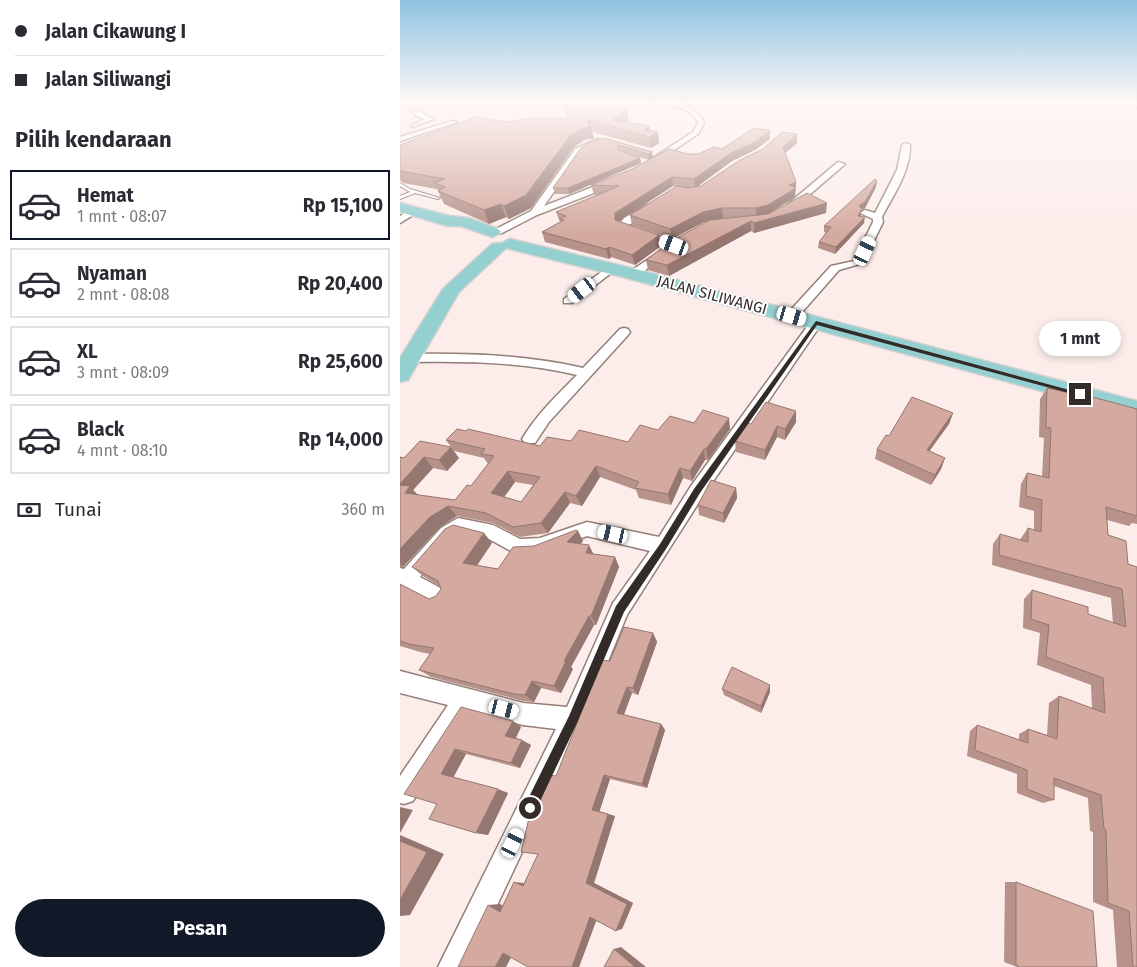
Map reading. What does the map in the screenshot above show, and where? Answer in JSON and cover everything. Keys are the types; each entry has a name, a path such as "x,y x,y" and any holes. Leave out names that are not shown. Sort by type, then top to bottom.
{"main road":[{"name":"JALAN SILIWANGI","path":"403,209 448,221 450,225 1137,409"},
{"path":"400,375 452,289 462,282 500,238"}],"street":[{"path":"500,238 534,213 556,185 578,151 586,145"},
{"path":"679,145 649,166 689,145"},
{"path":"792,316 835,268 858,263 878,222 877,217 903,166 908,150 906,145"},
{"path":"655,153 664,156"},
{"path":"784,212 841,164"},
{"path":"500,238 534,220 622,181 534,213"},
{"path":"633,274 677,243 622,227 627,220 657,203"},
{"path":"864,213 877,217"},
{"path":"568,301 608,267"},
{"path":"453,967 573,720 620,609 663,546 697,491 816,323"},
{"path":"530,439 544,418 624,332"},
{"path":"411,358 485,357 548,363 587,373"},
{"path":"439,597 403,578 447,533 458,525 493,532 518,547 540,546 587,529 663,546"},
{"path":"400,682 523,714 573,720"},
{"path":"404,792 465,698"}],"lane":[{"path":"400,184 414,192 438,198"},
{"path":"403,209 414,192"}],"building":[{"path":"400,145 563,145 526,195 504,206 501,204 484,210 438,191 445,187 434,183 445,179 400,171"},
{"path":"585,145 618,145 618,150 640,158 568,188 553,188 581,148"},
{"path":"618,145 628,145 652,152 648,154"},
{"path":"728,145 748,145 731,153 694,179 672,177 615,213 615,220 659,235 632,255 609,247 606,249 542,232 564,220 559,219 566,216 556,212 619,186 591,185 632,169 669,149 688,154 698,154 714,147 722,149"},
{"path":"767,145 785,145 783,147 796,182 789,185 796,188 768,205 756,208 722,208 703,212 670,229 630,215 677,186 688,188 701,186 740,160"},
{"path":"875,179 877,181 865,202 859,206 862,209 858,216 865,217 836,247 819,242 831,227 824,226"},
{"path":"807,193 827,203 754,223 751,221 667,265 646,260 671,241 710,220 768,214"},
{"path":"1047,388 1070,393 1070,391 1137,409 1137,516 1106,507 1108,535 1126,541 1128,564 1137,567 1137,967 1133,967 1129,911 1108,903 1106,830 1104,829 1101,795 1054,778 1054,800 1027,789 1027,770 975,750 977,725 1028,743 1028,729 1057,739 1059,696 1105,713 1103,678 1046,657 1049,625 1031,619 1032,590 1088,607 1088,614 1126,627 1122,589 999,555 1000,534 1028,542 1028,528 1041,532 1042,500 1026,496 1027,473 1049,478 1051,428 1046,427"},
{"path":"912,397 953,413 927,450 945,458 935,475 877,449 886,435 889,436"},
{"path":"766,402 796,411 785,429 777,426 765,450 735,441 747,423 751,424"},
{"path":"703,410 729,418 706,449 704,449 690,471 680,468 668,494 635,488 639,482 596,466 576,496 565,492 541,523 513,527 486,513 448,506 430,517 400,549 400,485 410,486 405,493 455,500 467,485 471,486 494,456 481,454 485,449 446,440 457,429 466,431 468,429 540,446 547,437 571,441 579,430 628,442 640,425 658,430 670,416 694,423","holes":["508,471 540,477 521,502 491,493"]},
{"path":"420,441 451,447 439,460 424,457 400,484 400,457 404,458"},
{"path":"711,480 736,488 723,513 698,505"},
{"path":"453,525 484,533 463,563 498,569 513,547 534,546 576,530 578,531 567,542 589,545 586,553 615,557 591,616 589,616 564,661 566,661 554,686 532,681 525,695 514,694 419,670 434,648 400,641 400,584 429,599 436,596 441,589 438,581 412,567 445,529"},
{"path":"624,627 653,633 633,688 627,687 617,713 661,724 642,784 604,775 592,810 608,814 586,883 627,904 616,931 590,917 572,967 528,967 503,953 495,967 458,967 488,905 500,912 514,882 523,886 538,854 521,852 529,818 550,775 556,776 602,660 610,661"},
{"path":"732,667 770,685 761,706 722,689"},
{"path":"461,707 513,721 505,736 522,740 511,763 455,749 441,774 498,789 476,833 429,819 437,804 404,794"},
{"path":"400,841 427,852 400,900"},
{"path":"1016,882 1093,911 1097,967 1020,967 1016,965"},
{"path":"614,949 635,967 604,967"}],"route":[{"path":"530,808 573,720 620,609 663,546 697,491 816,323 1080,394"}]}
